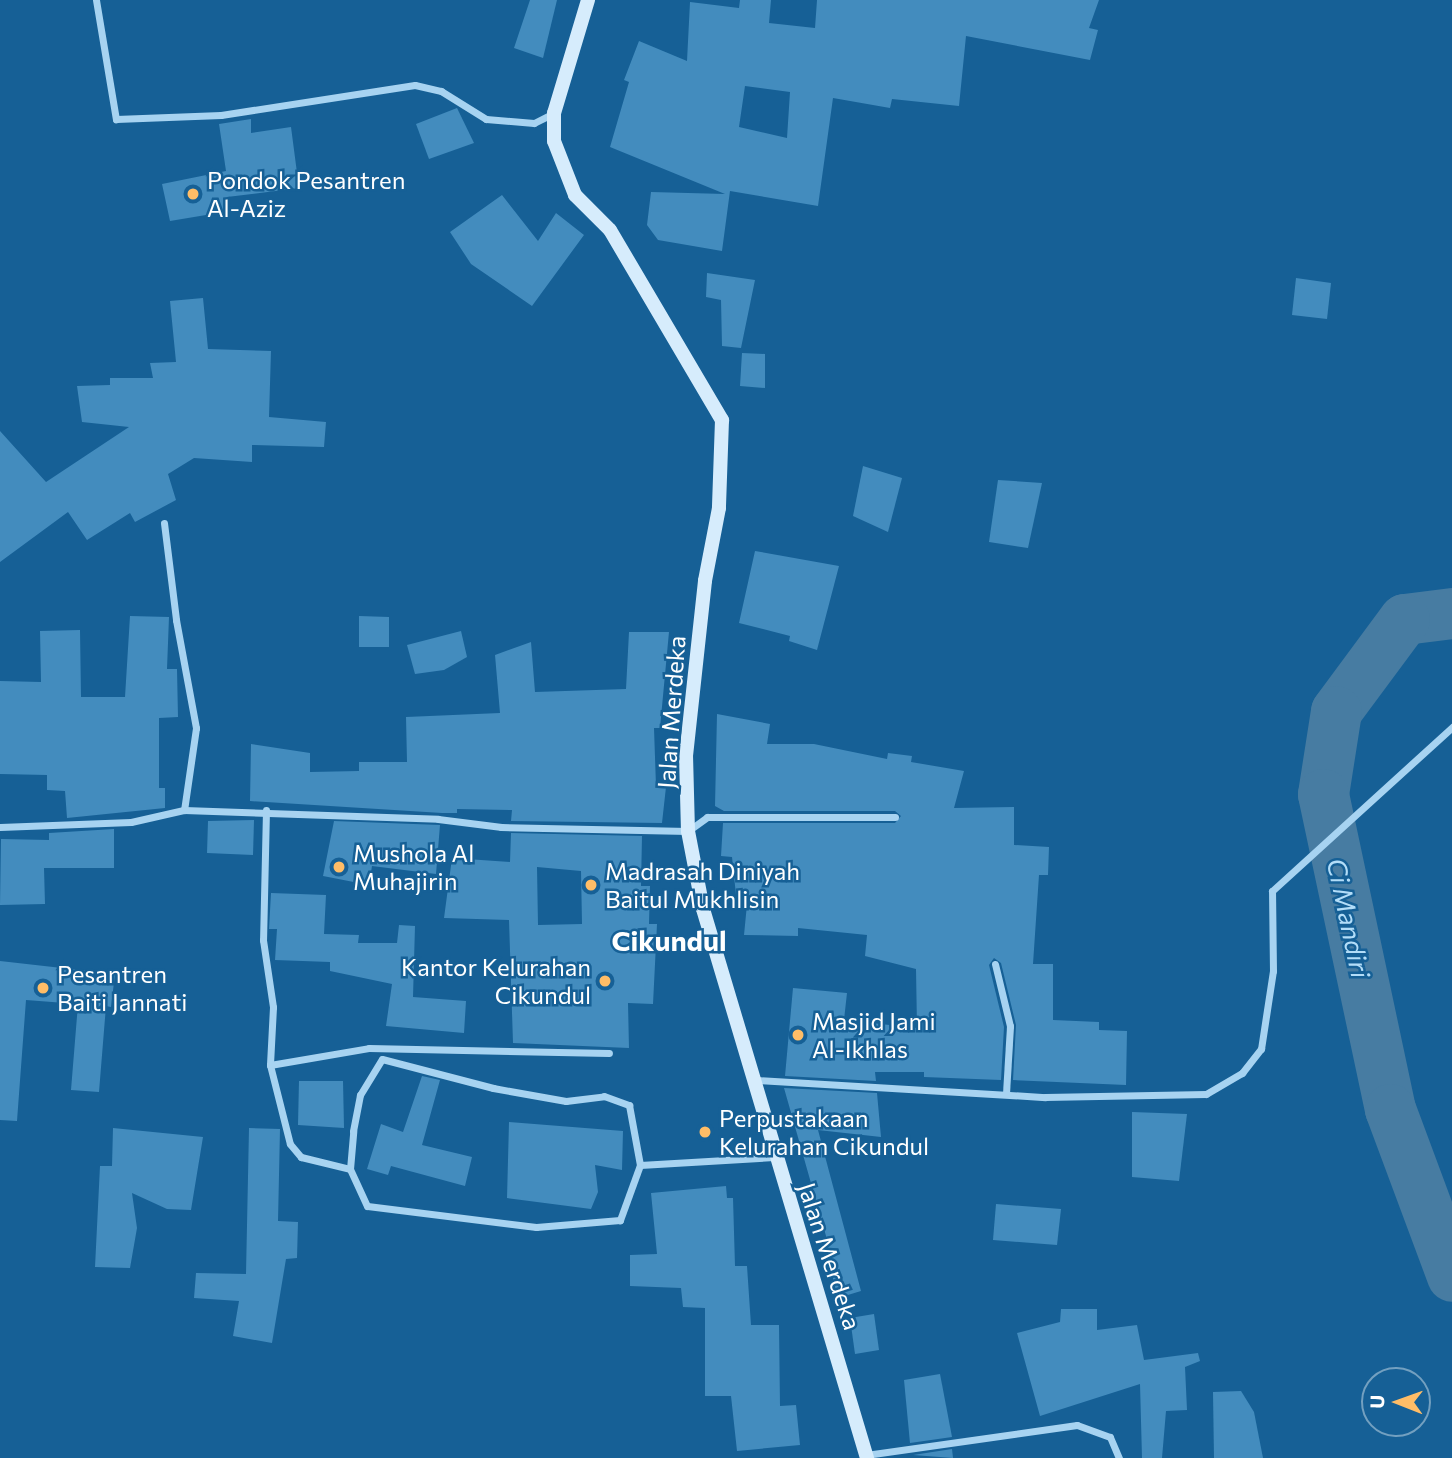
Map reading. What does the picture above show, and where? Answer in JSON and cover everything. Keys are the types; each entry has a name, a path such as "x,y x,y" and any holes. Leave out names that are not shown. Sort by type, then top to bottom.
{"street":[{"path":"96,0 116,119 221,115 415,85 441,91 486,119 534,123 554,113"},
{"name":"Jalan Merdeka","path":"588,0 554,113 554,141 575,195 610,230 722,420 719,508 705,581 686,755 688,831 703,909 757,1080 774,1157 867,1456"},
{"path":"164,523 176,620 197,728 184,810"},
{"path":"757,1080 1006,1094 1137,1098 1206,1094 1242,1073 1262,1049 1273,971 1272,891 1452,727"},
{"path":"0,827 119,823 184,810 266,810 438,819 501,827 688,831 707,817 895,817"},
{"path":"266,810 263,940 273,1007 270,1065 290,1144 301,1157 350,1169"},
{"path":"995,964 1010,1026 1006,1094"},
{"path":"270,1065 369,1048 609,1053"},
{"path":"382,1059 493,1088 566,1101 604,1096 629,1105 640,1165 620,1220 536,1227 367,1206 350,1169 360,1095 382,1059"},
{"path":"640,1165 774,1157"},
{"path":"867,1456 1077,1424 1110,1437 1119,1458"}],"building":[{"path":"530,0 557,0 543,58 514,48"},
{"path":"740,0 771,0 769,23 815,28 817,0 1099,0 1089,28 1098,30 1090,60 966,36 959,106 892,99 890,108 833,98 818,206 730,191 722,251 658,240 647,225 651,192 725,194 610,147 629,82 624,80 639,41 687,61 690,2 739,8","holes":["745,86 790,92 787,138 739,127"]},
{"path":"457,108 474,143 429,159 416,124"},
{"path":"251,119 251,133 291,127 299,188 227,197 230,211 170,221 162,184 226,171 219,124"},
{"path":"502,195 538,241 556,213 584,235 532,306 471,264 450,232"},
{"path":"707,273 755,280 741,348 722,346 721,300 706,297"},
{"path":"1296,278 1331,283 1327,319 1292,315"},
{"path":"203,298 208,349 271,351 269,417 326,422 324,447 252,445 252,462 194,458 168,474 176,500 135,522 130,513 87,540 68,512 0,562 0,431 46,482 129,427 82,422 77,386 110,385 110,378 153,378 150,363 176,362 170,301"},
{"path":"742,353 765,354 765,388 740,386"},
{"path":"863,466 902,478 888,532 853,516"},
{"path":"998,480 1042,483 1028,548 989,542"},
{"path":"755,551 839,566 817,650 789,641 790,636 739,623"},
{"path":"130,616 169,617 167,669 177,669 178,717 159,718 159,788 165,788 165,808 67,818 65,791 47,790 47,775 0,774 0,681 41,682 40,631 80,630 81,697 125,697"},
{"path":"359,616 389,617 389,647 359,647"},
{"path":"461,631 467,657 444,670 415,674 407,645"},
{"path":"629,632 669,632 660,728 654,728 656,786 666,787 662,823 511,821 512,810 457,809 457,813 442,813 250,801 251,744 310,753 310,772 359,771 359,762 407,762 406,717 500,713 495,655 531,642 535,692 626,689"},
{"path":"717,714 770,724 767,744 814,744 887,759 888,753 912,756 911,762 964,771 954,808 1014,807 1014,845 1049,847 1048,875 1039,875 1033,964 1053,964 1053,1020 1099,1022 1099,1030 1127,1031 1126,1085 1013,1080 1016,1025 1001,963 994,958 989,965 1004,1027 1001,1080 924,1077 924,1072 875,1072 876,1081 785,1076 793,988 847,993 844,1020 917,1028 916,969 865,956 867,935 798,928 798,936 744,935 748,894 736,895 732,857 721,856 723,823 895,823 901,816 895,811 724,811 715,806"},
{"path":"254,820 253,855 207,853 208,821"},
{"path":"334,821 440,825 436,874 372,866 369,885 323,876"},
{"path":"114,829 114,868 44,868 45,904 0,905 1,839 49,840 49,833"},
{"path":"511,833 642,836 641,886 650,886 649,924 657,924 653,1004 628,1003 629,1048 513,1043 509,920 444,918 452,858 510,862","holes":["537,867 581,871 582,924 538,925"]},
{"path":"271,893 326,895 324,934 359,935 358,943 397,943 399,925 415,926 413,997 466,1001 464,1033 386,1026 392,984 330,971 330,962 275,960 277,929 269,929"},
{"path":"0,961 115,974 111,1007 106,1006 99,1092 71,1090 78,1004 26,1000 17,1121 0,1120"},
{"path":"422,1076 440,1080 422,1145 472,1157 465,1186 391,1166 388,1175 367,1169 381,1124 403,1132"},
{"path":"299,1081 343,1081 344,1128 298,1125"},
{"path":"784,1088 877,1093 881,1137 818,1130 861,1291 838,1298 824,1244 828,1243"},
{"path":"1132,1112 1187,1114 1179,1181 1132,1177"},
{"path":"509,1122 623,1131 622,1170 595,1165 598,1192 591,1209 507,1198"},
{"path":"113,1128 203,1137 191,1210 167,1209 132,1193 137,1228 130,1268 95,1267 100,1166 112,1166"},
{"path":"249,1128 280,1129 278,1221 298,1222 297,1258 286,1259 272,1343 233,1336 239,1301 194,1298 196,1273 246,1274"},
{"path":"726,1186 727,1198 733,1198 735,1266 747,1266 751,1325 779,1325 780,1406 796,1405 800,1445 737,1451 731,1396 705,1396 705,1308 683,1307 681,1288 630,1286 630,1255 657,1254 651,1193"},
{"path":"996,1204 1061,1209 1057,1245 993,1240"},
{"path":"1061,1309 1097,1309 1097,1330 1137,1325 1144,1360 1198,1353 1200,1361 1185,1367 1187,1410 1166,1411 1162,1458 1142,1458 1140,1384 1040,1416 1017,1333 1060,1322"},
{"path":"874,1314 879,1350 855,1354 850,1318"},
{"path":"940,1374 952,1437 910,1443 904,1380"},
{"path":"1241,1391 1254,1412 1263,1458 1214,1458 1213,1392"},
{"path":"952,1449 953,1458 913,1455"}],"waterway":[{"name":"Ci Mandiri","path":"1452,613 1404,619 1336,711 1323,794 1390,1109 1452,1276"}],"place":[{"name":"Pondok Pesantren Al-Aziz","path":"193,194"},
{"name":"Mushola Al Muhajirin","path":"339,867"},
{"name":"Madrasah Diniyah Baitul Mukhlisin","path":"591,885"},
{"name":"Kantor Kelurahan Cikundul","path":"605,981"},
{"name":"Pesantren Baiti Jannati","path":"43,988"},
{"name":"Masjid Jami Al-Ikhlas","path":"798,1035"},
{"name":"Perpustakaan Kelurahan Cikundul","path":"705,1132"}],"district":[{"name":"Cikundul","path":"669,940"}]}
